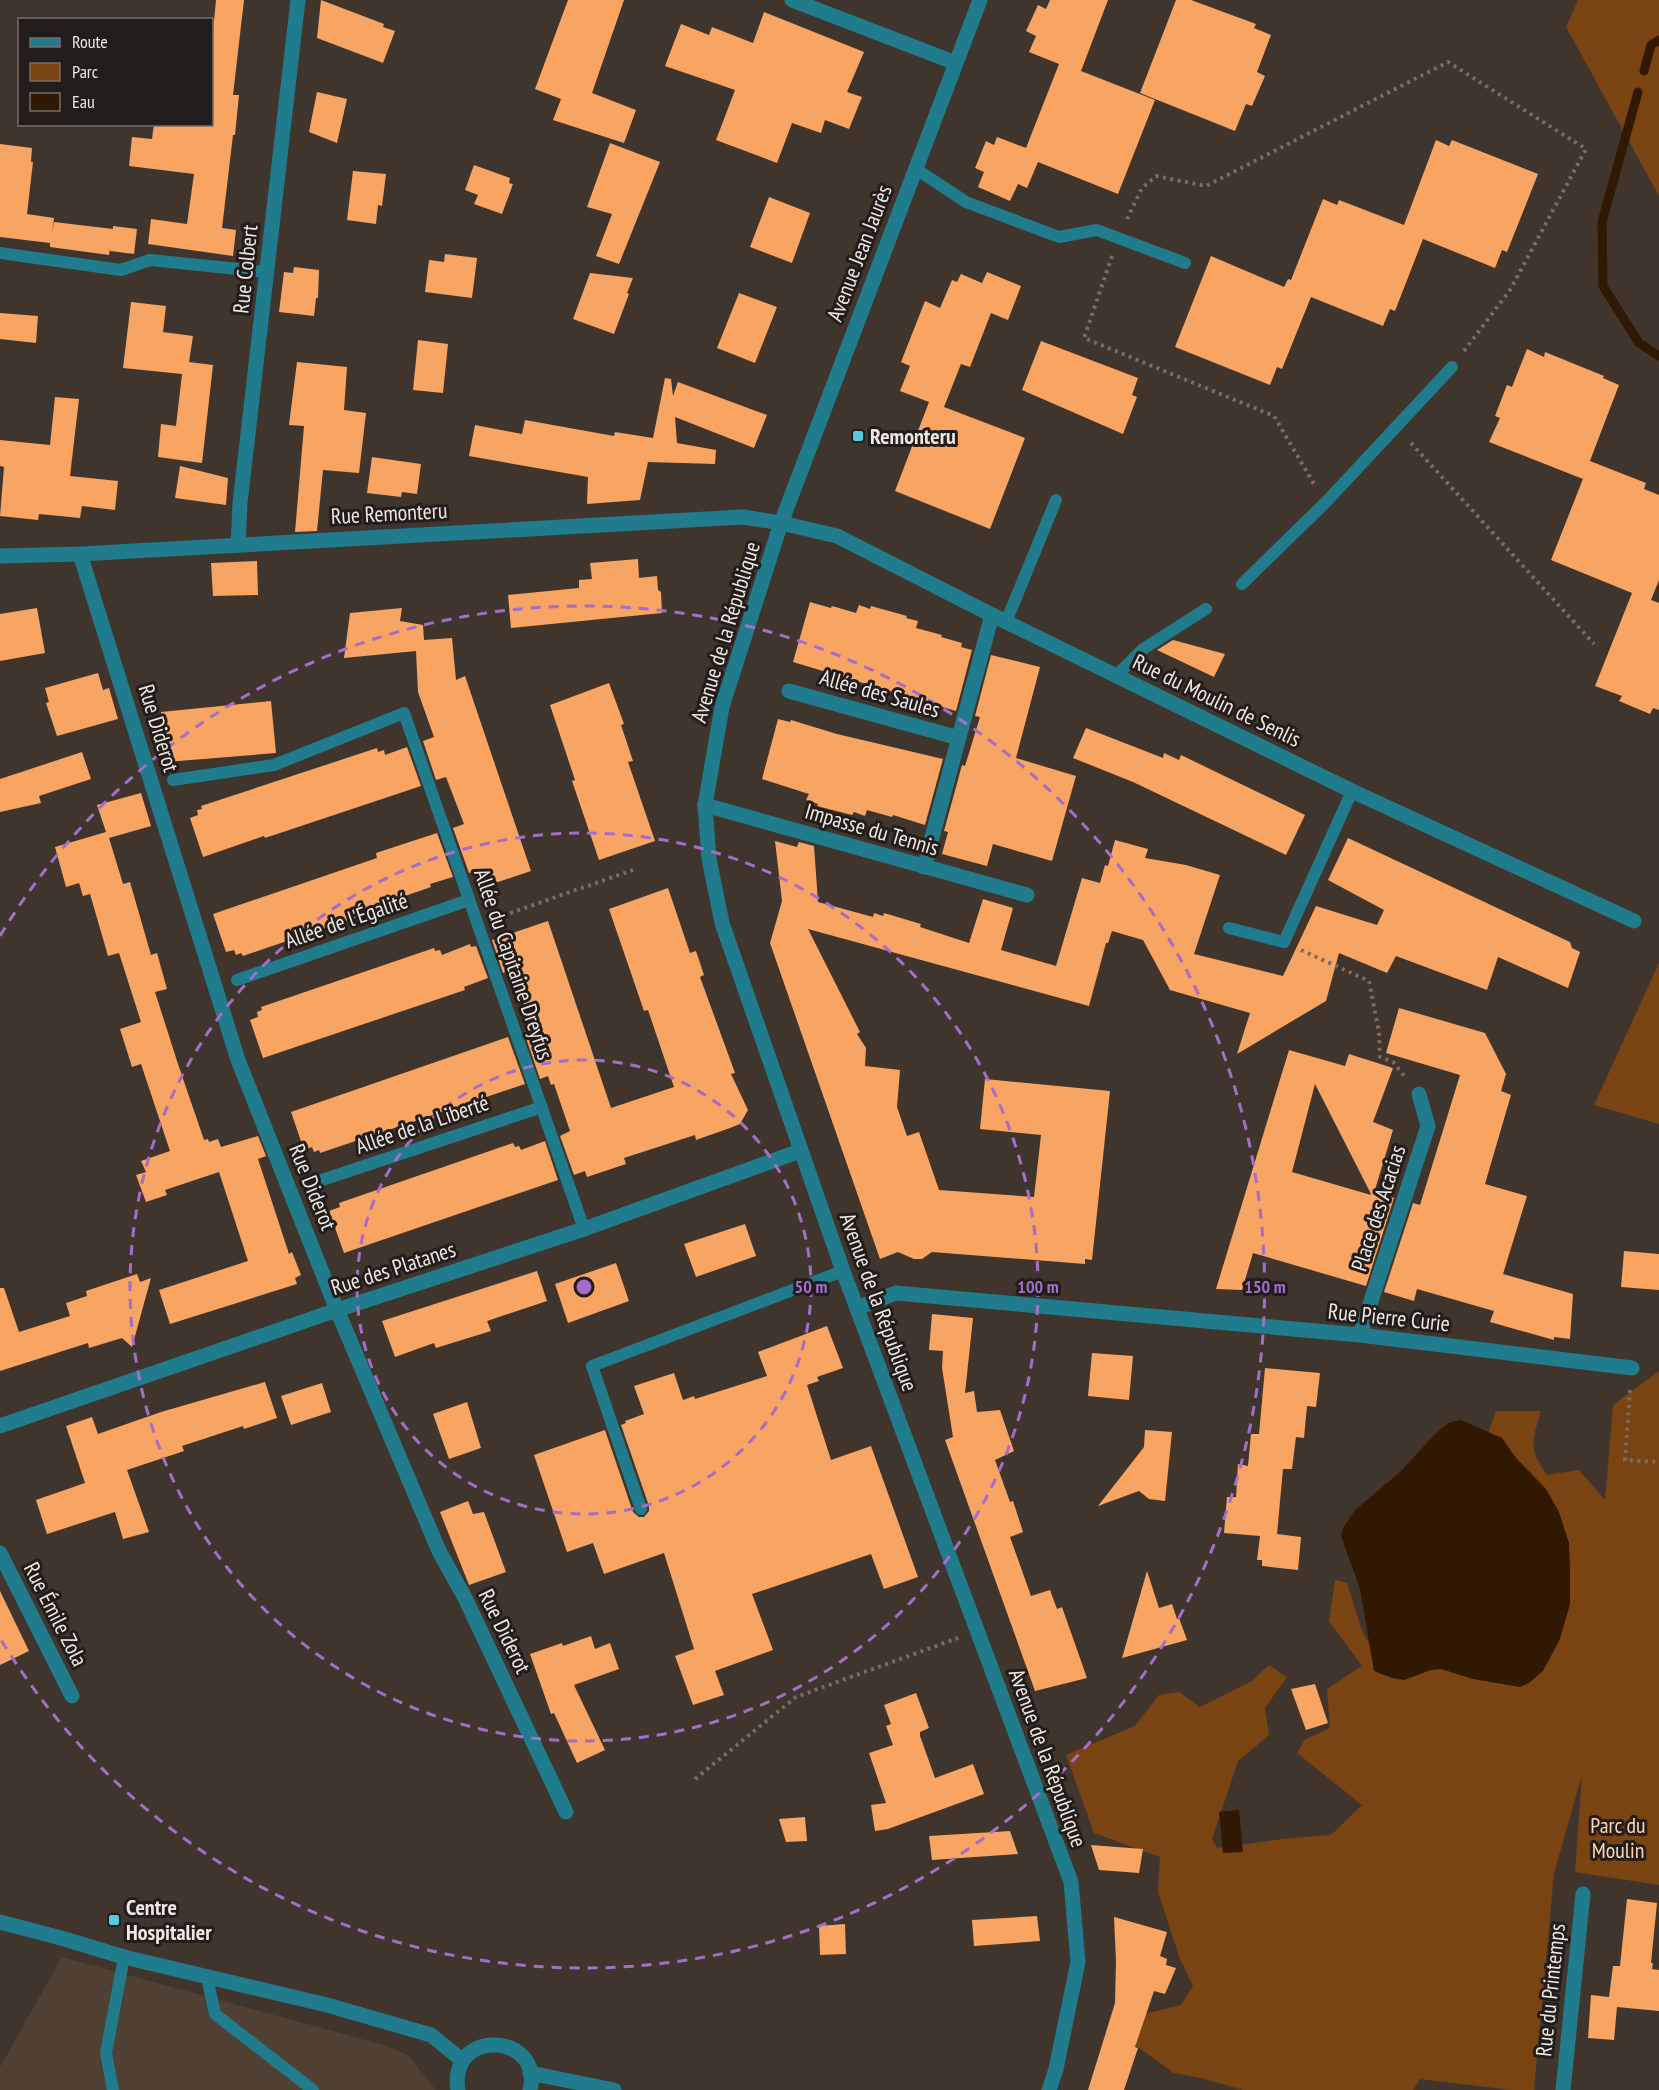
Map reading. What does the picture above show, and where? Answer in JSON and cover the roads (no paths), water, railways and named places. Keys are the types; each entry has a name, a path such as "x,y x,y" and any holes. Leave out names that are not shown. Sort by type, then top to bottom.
{"street":[{"name":"Rue Colbert","path":"238,544 240,503 298,0"},
{"path":"792,0 956,63"},
{"name":"Avenue Jean Jaurès","path":"781,523 980,0"},
{"name":"Rue Remonteru","path":"0,556 80,554 743,517 781,523"},
{"name":"Rue du Moulin de Senlis","path":"781,523 837,536 999,619 1352,791 1634,921"},
{"name":"Avenue de la République","path":"781,523 722,707 705,805 709,859 722,923 800,1150 1071,1882 1078,1962 1059,2058 1049,2090"},
{"name":"Rue Diderot","path":"80,554 238,1059 337,1310 439,1551 465,1598 566,1812"},
{"name":"Allée des Saules","path":"924,867 959,738 999,619"},
{"name":"Allée des Saules","path":"789,691 959,738"},
{"name":"Impasse du Tennis","path":"705,805 1027,895"},
{"name":"Place des Acacias","path":"1360,1335 1428,1126 1419,1094"},
{"name":"Rue des Platanes","path":"0,1426 337,1310 584,1229 800,1150"},
{"name":"Rue Pierre Curie","path":"857,1308 896,1293 1360,1335 1632,1368"},
{"name":"Rue Émile Zola","path":"0,1553 72,1696"},
{"name":"Rue du Printemps","path":"1563,2090 1582,1894"},
{"path":"0,1922 124,1958 327,2005 430,2035 463,2061"},
{"path":"457,2090 459,2070 463,2061 477,2048 486,2044 498,2044 519,2053 530,2073 530,2090"},
{"path":"530,2073 614,2090"}],"lane":[{"path":"916,169 966,202 1059,237 1097,230 1185,263"},
{"path":"0,253 121,270 150,260 267,272"},
{"path":"1242,584 1326,502 1452,366"},
{"path":"999,619 1056,500"},
{"path":"1116,676 1143,649 1206,609"},
{"name":"Allée du Capitaine Dreyfus","path":"173,780 274,765 404,713 584,1229"},
{"path":"1229,928 1284,942 1352,791"},
{"name":"Allée de l'Égalité","path":"237,980 470,900"},
{"name":"Allée de la Liberté","path":"316,1182 542,1107"},
{"path":"641,1509 592,1366 843,1271"},
{"path":"112,2090 106,2053 124,1958"},
{"path":"207,1977 215,2014 313,2090"}],"water":[{"path":"1461,1420 1502,1438 1516,1458 1546,1489 1559,1512 1569,1543 1570,1604 1560,1639 1543,1671 1529,1683 1520,1687 1473,1679 1441,1669 1431,1670 1404,1680 1374,1671 1360,1589 1341,1536 1343,1528 1355,1510 1401,1471 1438,1431 1450,1422"},
{"path":"1239,1810 1243,1852 1223,1853 1219,1812"}],"waterway":[{"path":"1644,71 1651,45 1659,40"},
{"path":"1638,92 1602,222 1603,286 1639,343 1659,356"}],"place":[{"name":"Remonteru","path":"858,436"},
{"name":"Centre Hospitalier","path":"114,1920"}],"park label":[{"name":"Parc du Moulin","path":"1618,1838"}]}
